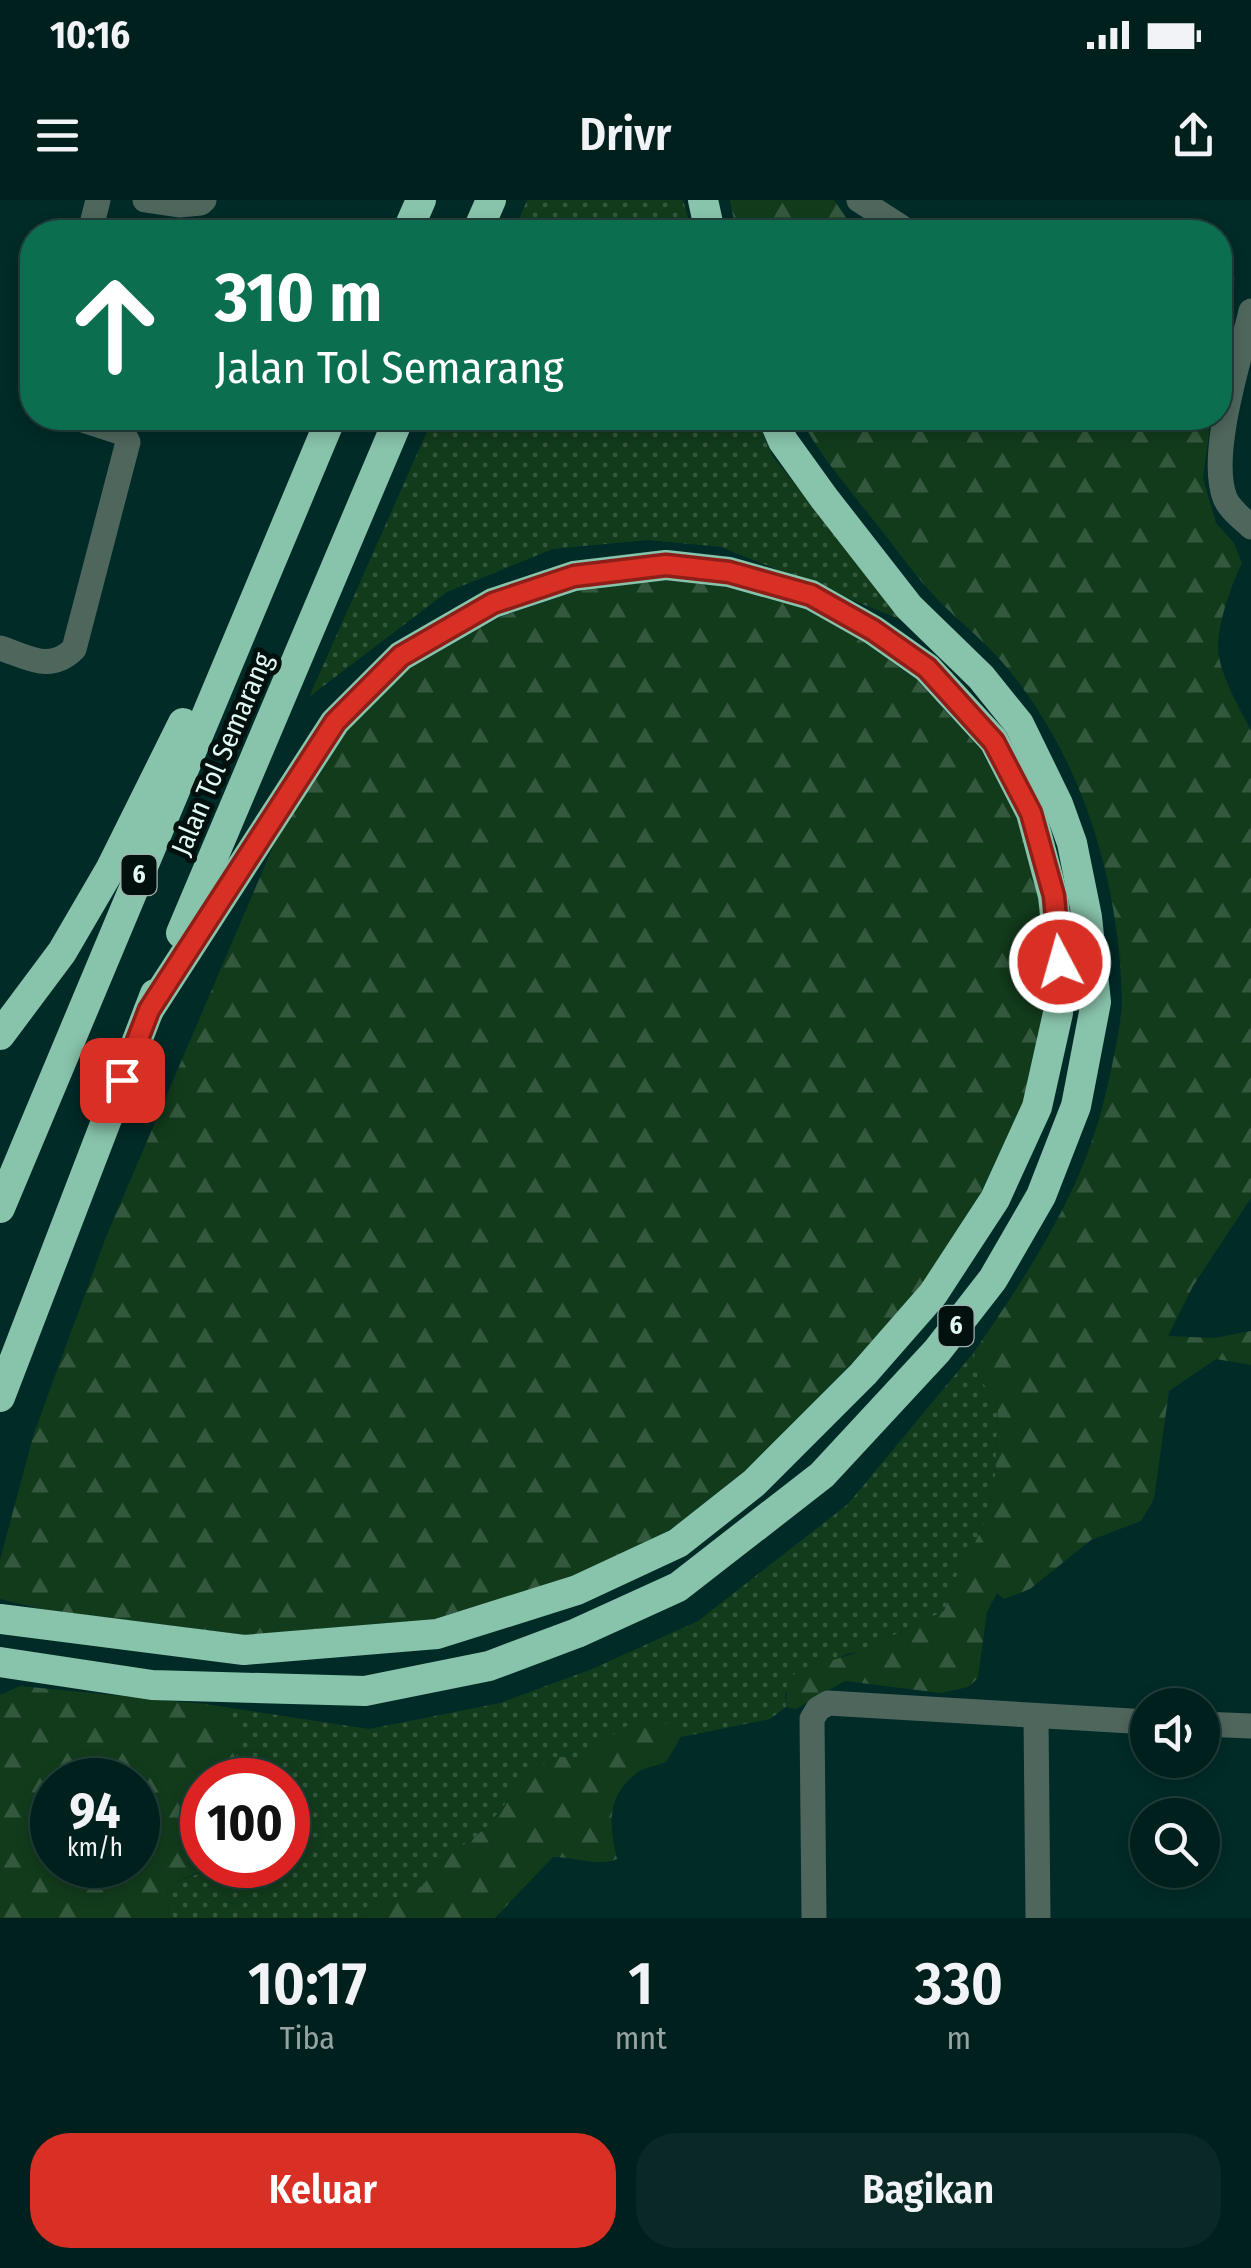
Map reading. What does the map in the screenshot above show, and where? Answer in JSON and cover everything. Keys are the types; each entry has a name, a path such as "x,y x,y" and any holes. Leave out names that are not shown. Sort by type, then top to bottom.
{"highway":[{"name":"Jalan Tol Semarang","path":"0,1208 325,430"},
{"name":"Jalan Tol Semarang","path":"0,1397 149,1010 394,430"},
{"name":"6","path":"0,1662 152,1685 365,1691 489,1666 577,1633 678,1587 822,1475 937,1350 994,1278 1041,1196 1076,1106 1096,1002 1087,917 1072,844 1058,804 1019,724 981,678 908,607 824,498 779,430"},
{"name":"6","path":"0,1034 62,952 111,868 279,542"},
{"name":"6","path":"0,1619 244,1650 437,1634 576,1590 678,1543 754,1483 863,1374 934,1294 995,1200 1037,1107 1058,1013 1060,962 1054,896 1031,813 994,742 927,668 873,630 811,595 729,572 666,565 574,576 493,603 401,656 335,722 149,1010"}],"street":[{"path":"145,200 179,206 204,200"},
{"path":"859,200 890,220"},
{"path":"1232,393 1251,311"},
{"path":"0,648 43,662 62,660 74,649 128,442 123,433 114,430"},
{"path":"1223,430 1221,482 1228,504 1251,527"},
{"path":"814,1918 812,1718 818,1708 828,1704 1130,1721"},
{"path":"1036,1718 1038,1918"},
{"path":"1220,1725 1251,1726"}],"green space":[{"path":"527,200 683,200 689,220 519,220"},
{"path":"730,200 834,200 848,220 734,220"},
{"path":"428,430 761,430 773,457 909,623 721,547 648,540 553,549 447,592 309,697"},
{"path":"808,430 1209,430 1203,478 1216,523 1234,543 1242,563 1221,623 1218,647 1228,686 1251,731 1251,1198 1193,1286 1168,1336 1214,1338 1251,1331 1251,1365 1216,1359 1169,1391 1154,1499 1141,1521 1091,1540 1030,1589 1004,1599 997,1593 987,1612 978,1678 968,1687 941,1693 845,1681 796,1709 786,1707 787,1680 798,1671 859,1652 944,1611 964,1556 973,1547 986,1519 995,1481 998,1403 979,1378 974,1352 1030,1267 1078,1176 1104,1101 1122,1000 1113,909 1104,865 1075,779 1054,738 1003,663 936,598"},
{"path":"666,580 726,587 805,609 865,643 917,680 981,750 1017,818 1039,899 1043,1011 1023,1103 981,1192 922,1285 851,1364 743,1472 670,1530 571,1577 434,1619 244,1635 41,1609 0,1599 0,1560 34,1433 106,1237 275,842 347,731 410,668 500,617 577,591"},
{"path":"974,1352 979,1378 998,1403 995,1481 986,1519 973,1547 964,1556 944,1611 859,1652 846,1654 785,1693 786,1707 770,1719 681,1737 671,1725 620,1729 587,1757 559,1757 533,1769 486,1828 441,1862 422,1886 369,1910 363,1918 169,1918 167,1886 180,1881 180,1888 310,1888 310,1758 235,1758 242,1735 205,1704 369,1729 500,1703 592,1669 698,1621 848,1504"},
{"path":"20,1686 205,1704 242,1735 235,1758 180,1758 180,1881 167,1886 169,1918 0,1918 0,1695"},
{"path":"646,1717 671,1725 681,1737 666,1762 640,1771 620,1791 612,1812 617,1859 594,1862 553,1857 495,1918 363,1918 369,1910 422,1886 441,1862 486,1828 533,1769 559,1757 587,1757 620,1729"}],"route":[{"path":"122,1080 149,1010 335,722 401,656 493,603 574,576 666,565 729,572 811,595 873,630 927,668 994,742 1031,813 1054,896 1060,962"}]}
